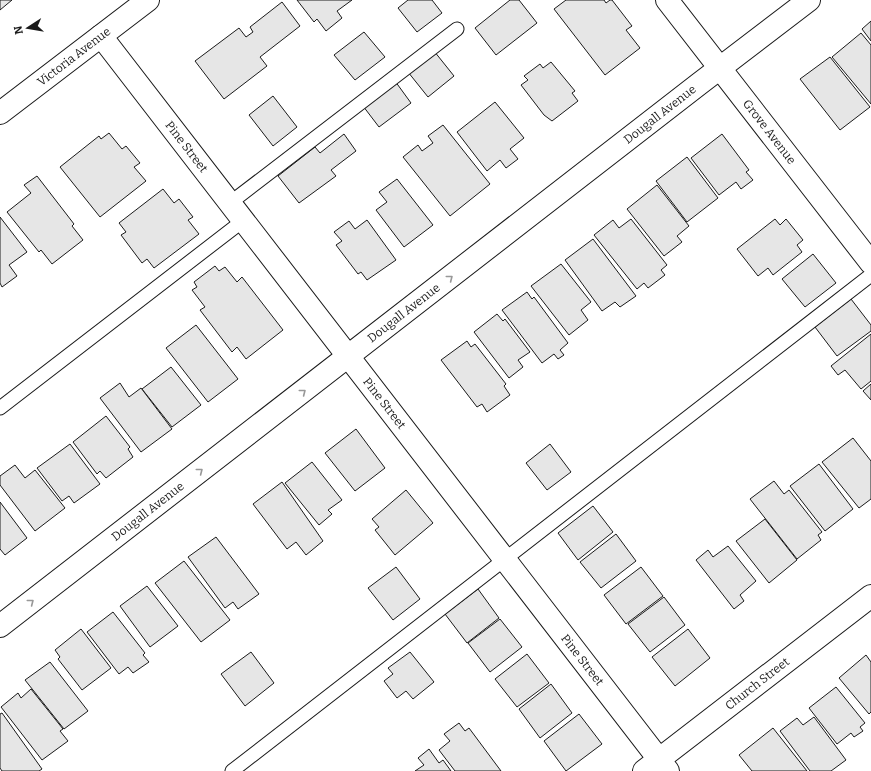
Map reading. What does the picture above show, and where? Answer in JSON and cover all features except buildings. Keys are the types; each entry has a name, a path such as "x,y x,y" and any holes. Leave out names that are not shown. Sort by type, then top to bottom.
{"street":[{"name":"Grove Avenue","path":"667,0 871,263"},
{"name":"Dougall Avenue","path":"0,626 809,0"},
{"name":"Victoria Avenue","path":"0,113 101,36 135,4"},
{"name":"Pine Street","path":"101,36 505,559 657,767"},
{"name":"Church Street","path":"657,767 871,596"}],"lane":[{"path":"230,203 457,29"},
{"path":"0,408 244,220"},
{"path":"232,771 871,275"}]}
